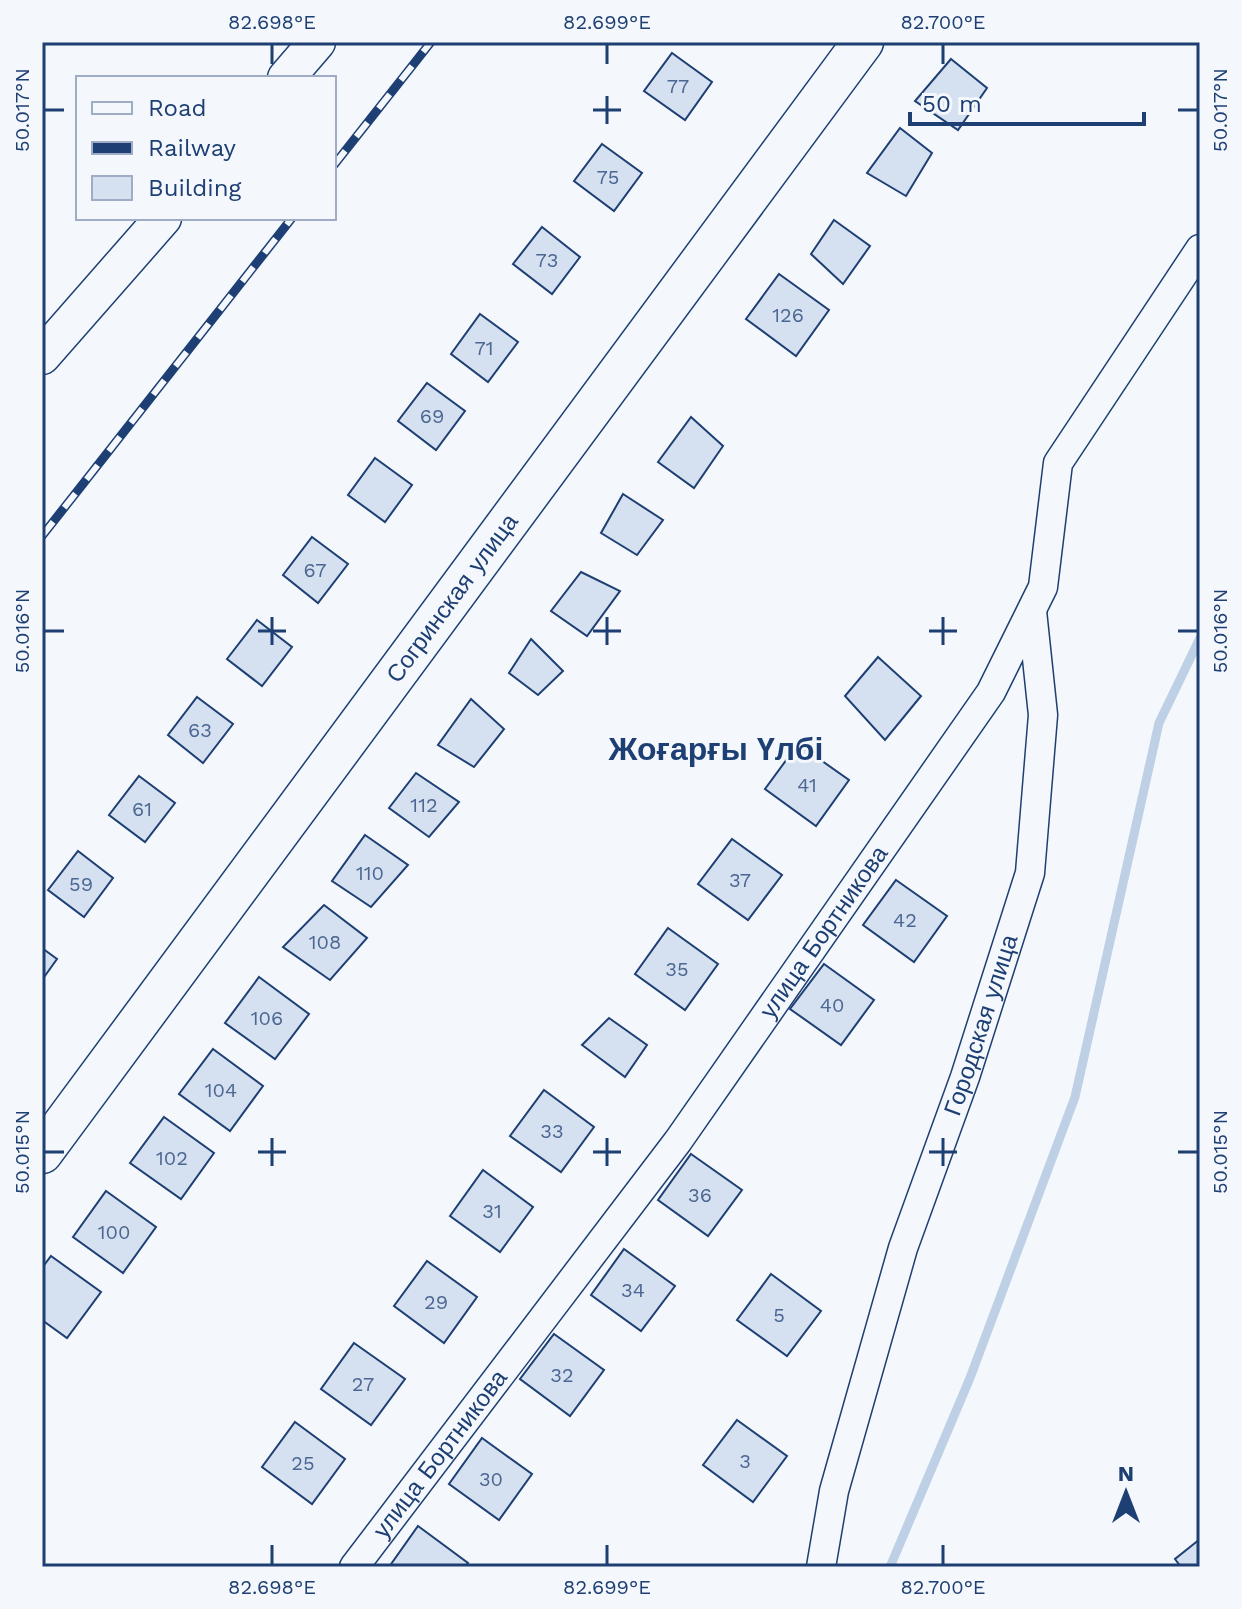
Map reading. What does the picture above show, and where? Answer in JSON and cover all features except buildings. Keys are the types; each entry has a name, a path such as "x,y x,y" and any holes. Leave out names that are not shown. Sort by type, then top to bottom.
{"main road":[{"name":"Согринская улица","path":"42,1153 863,42"}],"street":[{"path":"288,76 317,42"},
{"path":"42,356 161,220"},
{"name":"улица Бортникова","path":"354,1567 678,1141 991,692 1043,587 1058,463 1200,249"},
{"name":"Городская улица","path":"821,1567 834,1491 903,1248 965,1077 1030,873 1043,715 1032,611"}],"waterway":[{"path":"890,1567 970,1378 1075,1097 1159,723 1200,638"}],"railway":[{"path":"336,162 431,42"},
{"path":"42,536 290,220"}],"district":[{"name":"Жоғарғы Үлбі","path":"716,749"}]}
